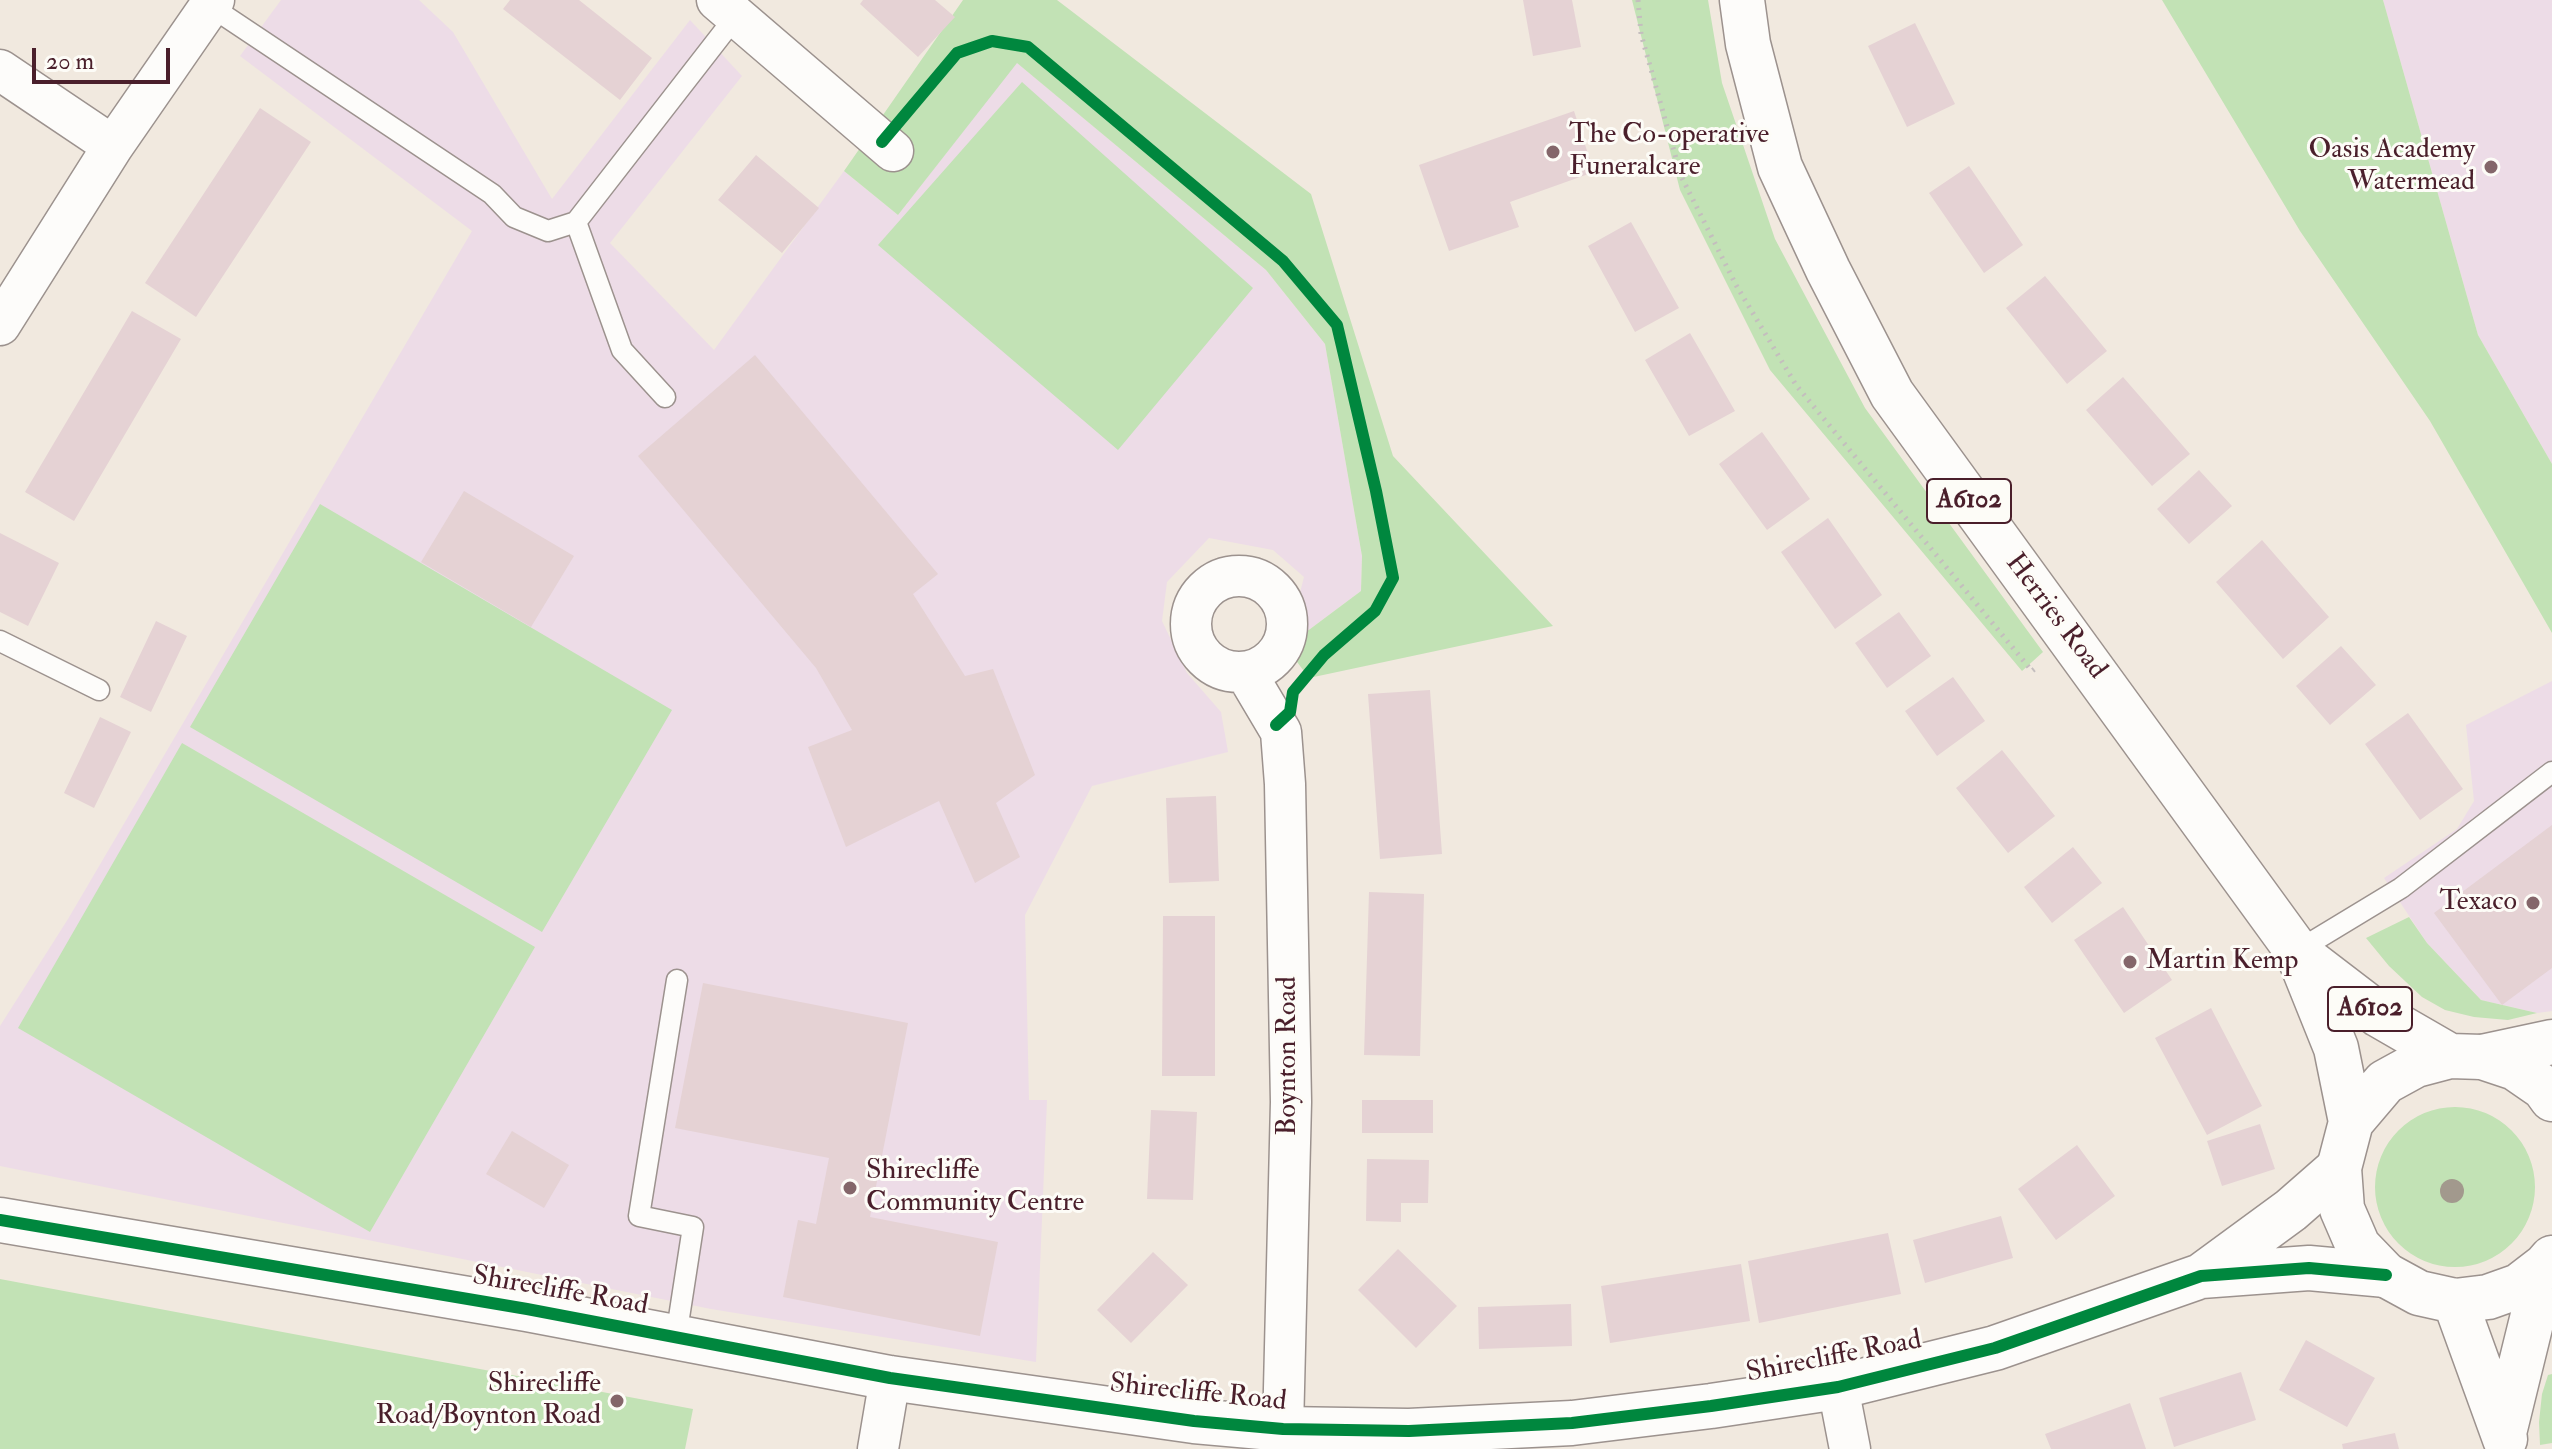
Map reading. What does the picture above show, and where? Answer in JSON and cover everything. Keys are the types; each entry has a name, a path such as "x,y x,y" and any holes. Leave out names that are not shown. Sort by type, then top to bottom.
{"street":[{"name":"Herries Road","path":"1742,0 1748,44 1780,167 1828,270 1892,394 2297,951"},
{"path":"0,325 113,146 212,3"},
{"path":"726,8 893,151"},
{"path":"0,70 113,146"},
{"name":"Boynton Road","path":"1246,673 1281,732 1285,784 1291,1102 1285,1439"},
{"name":"A6102","path":"2297,951 2379,1015 2466,1057 2515,1068 2544,1088 2552,1099"},
{"name":"A6102","path":"2297,951 2336,1048 2351,1122"},
{"path":"2466,1057 2552,1042"},
{"name":"A6102","path":"2466,1057 2416,1065 2385,1082 2351,1122 2339,1168 2342,1209 2358,1246 2386,1275 2419,1293 2455,1301 2488,1297 2519,1286 2549,1262"},
{"name":"Shirecliffe Road","path":"2201,1276 2291,1210 2339,1168"},
{"name":"Shirecliffe Road","path":"0,1220 527,1309 890,1378 1194,1421 1285,1439 1572,1423 1838,1387 1995,1348 2201,1276 2309,1268 2386,1275"},
{"name":"A6102","path":"2505,1441 2549,1262"},
{"name":"A6102","path":"2455,1301 2505,1441"},
{"path":"878,1449 890,1378"},
{"path":"1838,1387 1850,1449"}],"lane":[{"path":"212,3 492,194 514,217 548,231 576,222 726,8"},
{"path":"576,222 622,350 665,397"},
{"path":"0,641 99,690"},
{"path":"2297,951 2401,888 2552,772"},
{"path":"676,1337 693,1227 639,1216 677,980"}],"path":[{"path":"1638,0 1641,34 1681,176 1736,285 1796,385 2032,671 2072,639"}],"shaded area":[{"path":"281,0 419,0 453,32 552,199 690,20 742,76 610,243 714,350 844,171 898,215 1016,62 1266,270 1325,344 1362,556 1361,591 1286,647 1304,577 1273,550 1209,538 1167,582 1162,621 1187,673 1221,712 1228,752 1092,786 1025,915 1029,1100 1047,1100 1036,1362 711,1309 0,1166 0,1026 68,919 472,231 240,56"},
{"name":"Oasis Academy Watermead","path":"2383,0 2552,0 2552,464 2478,335"},
{"path":"2552,681 2552,1011 2537,1013 2481,1000 2427,943 2384,878 2457,829 2474,801 2466,725"}],"green space":[{"path":"963,0 1057,0 1311,194 1393,456 1553,626 1309,678 1286,647 1361,591 1362,556 1325,344 1266,270 1017,63 898,215 844,171"},
{"path":"1632,0 1708,0 1722,83 1775,239 1865,408 2043,652 2022,671 1770,370 1680,190"},
{"path":"2162,0 2383,0 2478,335 2552,464 2552,633 2430,421 2300,231"},
{"path":"1022,82 1253,288 1118,450 878,245"},
{"path":"320,504 672,710 542,932 190,727"},
{"path":"182,743 535,947 370,1232 18,1028"},
{"path":"2409,917 2427,943 2481,1000 2537,1013 2508,1020 2474,1017 2445,1010 2422,997 2389,966 2366,938"},
{"path":"2455,1107 2486,1113 2512,1130 2529,1156 2535,1187 2529,1218 2512,1244 2486,1261 2455,1267 2424,1261 2398,1244 2381,1218 2375,1187 2381,1156 2398,1130 2424,1113"},
{"path":"0,1279 693,1409 685,1449 0,1449"},
{"path":"2552,1374 2552,1443 2540,1445 2542,1394 2548,1375"}],"building":[{"path":"510,0 579,0 652,58 620,100 503,9"},
{"path":"863,0 935,0 955,17 918,57 860,4"},
{"path":"1523,0 1572,0 1581,47 1533,56"},
{"path":"1915,23 1955,104 1907,127 1868,46"},
{"path":"260,108 311,142 196,317 145,283"},
{"path":"1574,111 1594,172 1510,202 1519,227 1449,251 1419,165"},
{"path":"756,155 819,208 782,253 718,200"},
{"path":"1969,166 2023,245 1984,273 1929,193"},
{"path":"1631,222 1679,308 1635,332 1588,246"},
{"path":"2045,276 2107,351 2067,384 2006,308"},
{"path":"132,311 181,339 74,521 25,492"},
{"path":"1690,333 1735,411 1689,436 1645,360"},
{"path":"755,355 938,574 913,594 965,676 993,669 1035,775 996,803 1020,857 975,883 939,801 846,847 808,747 852,730 816,668 638,456"},
{"path":"2123,377 2190,454 2152,486 2086,410"},
{"path":"1762,432 1810,499 1767,530 1719,464"},
{"path":"2199,470 2232,506 2189,544 2157,509"},
{"path":"464,491 574,556 531,627 421,562"},
{"path":"1828,518 1882,595 1835,629 1781,552"},
{"path":"0,533 59,563 28,626 0,612"},
{"path":"2262,540 2329,617 2283,659 2216,582"},
{"path":"1899,612 1931,656 1887,688 1855,643"},
{"path":"156,621 187,636 151,712 120,697"},
{"path":"2341,646 2376,685 2330,725 2296,686"},
{"path":"1953,677 1985,721 1937,756 1905,711"},
{"path":"1430,690 1442,854 1380,859 1368,694"},
{"path":"2408,713 2463,789 2420,820 2365,744"},
{"path":"100,717 131,732 94,808 64,793"},
{"path":"2002,750 2055,816 2008,853 1956,788"},
{"path":"1216,796 1219,881 1169,883 1166,798"},
{"path":"2552,825 2552,968 2502,1005 2434,913"},
{"path":"2073,847 2102,883 2052,923 2024,887"},
{"path":"1369,892 1424,894 1420,1056 1364,1055"},
{"path":"2123,907 2172,980 2124,1013 2074,940"},
{"path":"1163,916 1215,916 1215,1076 1162,1076"},
{"name":"Shirecliffe Community Centre","path":"703,983 908,1023 870,1217 998,1242 980,1336 783,1297 798,1220 816,1224 829,1158 675,1128"},
{"path":"2211,1008 2262,1106 2207,1135 2155,1038"},
{"path":"1362,1100 1433,1100 1433,1133 1362,1133"},
{"path":"1151,1110 1197,1112 1193,1200 1147,1199"},
{"path":"2260,1124 2275,1169 2222,1186 2207,1141"},
{"path":"512,1131 569,1165 544,1208 486,1174"},
{"path":"2077,1145 2115,1196 2056,1240 2018,1189"},
{"path":"1367,1159 1429,1160 1428,1203 1401,1203 1401,1222 1366,1221"},
{"path":"2001,1216 2013,1258 1925,1283 1913,1240"},
{"path":"1888,1233 1901,1294 1759,1323 1748,1261"},
{"path":"1398,1249 1457,1306 1416,1348 1358,1290"},
{"path":"1153,1252 1188,1285 1131,1343 1097,1310"},
{"path":"1741,1264 1750,1321 1610,1343 1601,1286"},
{"path":"1571,1304 1572,1346 1479,1349 1478,1307"},
{"path":"2306,1340 2375,1378 2347,1427 2279,1390"},
{"path":"2241,1372 2256,1420 2174,1447 2159,1398"},
{"path":"2130,1403 2146,1449 2051,1449 2045,1434"},
{"path":"2395,1433 2399,1449 2343,1449 2342,1444"}],"cycle path":[{"path":"882,142 957,53 992,41 1028,47 1283,261 1337,325 1393,578 1375,611 1324,655 1293,692 1290,712 1276,725"},
{"path":"0,1220 527,1309 890,1378 1194,1421 1283,1429 1409,1431 1572,1423 1711,1406 1838,1387 1995,1348 2201,1276 2309,1268 2386,1275"}],"place":[{"name":"The Co-operative Funeralcare","path":"1553,152"},
{"name":"Oasis Academy Watermead","path":"2491,167"},
{"name":"Texaco","path":"2533,903"},
{"name":"Martin Kemp","path":"2130,962"},
{"name":"Shirecliffe Community Centre","path":"850,1188"},
{"name":"Shirecliffe Road/Boynton Road","path":"617,1401"}]}
